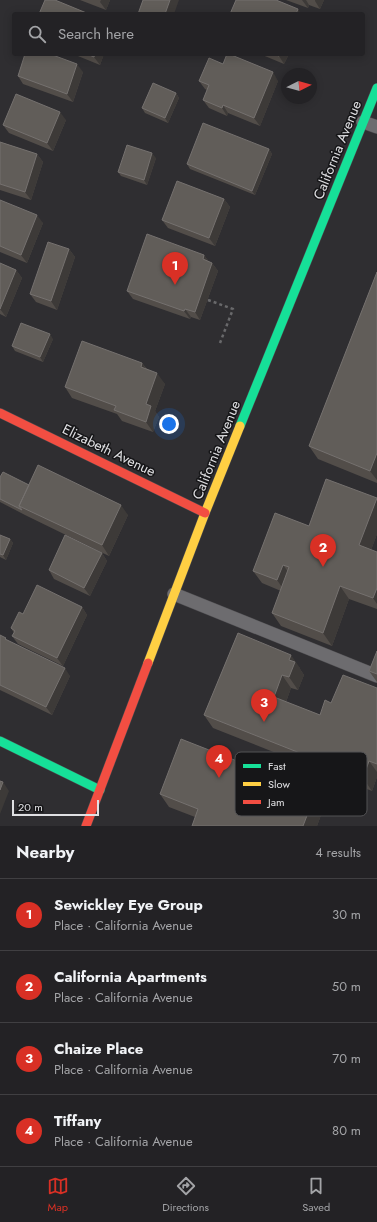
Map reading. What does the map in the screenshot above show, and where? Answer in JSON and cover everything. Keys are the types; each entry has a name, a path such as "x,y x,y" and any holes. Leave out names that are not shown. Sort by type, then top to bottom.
{"street":[{"name":"California Avenue","path":"86,826 174,594 377,88"},
{"name":"Elizabeth Avenue","path":"0,413 206,513"},
{"path":"0,741 100,790"}],"lane":[{"path":"363,122 377,127"},
{"path":"174,594 377,676"}],"path":[{"path":"208,300 233,309 220,343"}],"building":[{"path":"45,0 55,0 84,12 40,12"},
{"path":"143,0 170,0 166,12 139,12"},
{"path":"236,0 276,0 298,9 297,12 231,12"},
{"path":"24,56 55,56 77,64 67,94 18,76"},
{"path":"226,56 234,56 273,72 254,118 223,105 222,108 203,100 209,85 199,81 209,58 223,64"},
{"path":"153,83 176,93 165,118 142,108"},
{"path":"16,94 60,112 47,143 3,125"},
{"path":"203,123 269,149 252,191 187,164"},
{"path":"0,142 37,154 25,192 0,184"},
{"path":"127,145 152,153 144,180 118,172"},
{"path":"177,181 224,199 209,238 162,220"},
{"path":"0,200 37,215 21,255 0,246"},
{"path":"147,234 204,255 203,259 212,263 195,312 185,309 184,311 127,291"},
{"path":"48,242 69,249 51,301 30,294"},
{"path":"0,263 16,270 0,309"},
{"path":"377,272 377,453 370,471 309,446"},
{"path":"21,323 50,334 40,357 12,346"},
{"path":"82,341 142,363 141,367 157,373 146,404 151,406 146,422 114,410 116,406 65,387"},
{"path":"38,465 121,505 102,545 19,506"},
{"path":"3,472 29,485 19,506 22,510 0,499 0,477"},
{"path":"326,479 377,498 359,545 377,552 377,588 373,598 340,586 323,633 272,613 289,567 283,565 277,580 253,571 275,513 309,526"},
{"path":"0,535 10,539 3,555 0,554"},
{"path":"65,535 102,553 84,588 49,570"},
{"path":"37,585 82,607 57,658 12,636 15,631 11,628 19,612 23,614"},
{"path":"238,633 291,655 289,660 295,662 289,677 282,675 274,697 320,715 325,700 331,703 343,675 377,688 377,764 369,761 367,767 367,752 297,752 204,715"},
{"path":"0,635 6,638 5,639 65,668 46,707 0,685"},
{"path":"377,651 377,674 369,671"},
{"path":"181,739 235,760 235,816 307,816 303,826 192,826 198,809 160,794"},
{"path":"0,781 3,782 0,790"}],"traffic: fast":[{"path":"240,426 377,88"},
{"path":"0,741 100,790"}],"traffic: slow":[{"path":"148,663 240,426"}],"traffic: jam":[{"path":"0,413 205,513"},
{"path":"86,826 148,663"}],"place":[{"name":"Sewickley Eye Group","path":"175,285"},
{"name":"California Apartments","path":"323,567"},
{"name":"Chaize Place","path":"264,722"},
{"name":"Tiffany","path":"219,778"}]}
